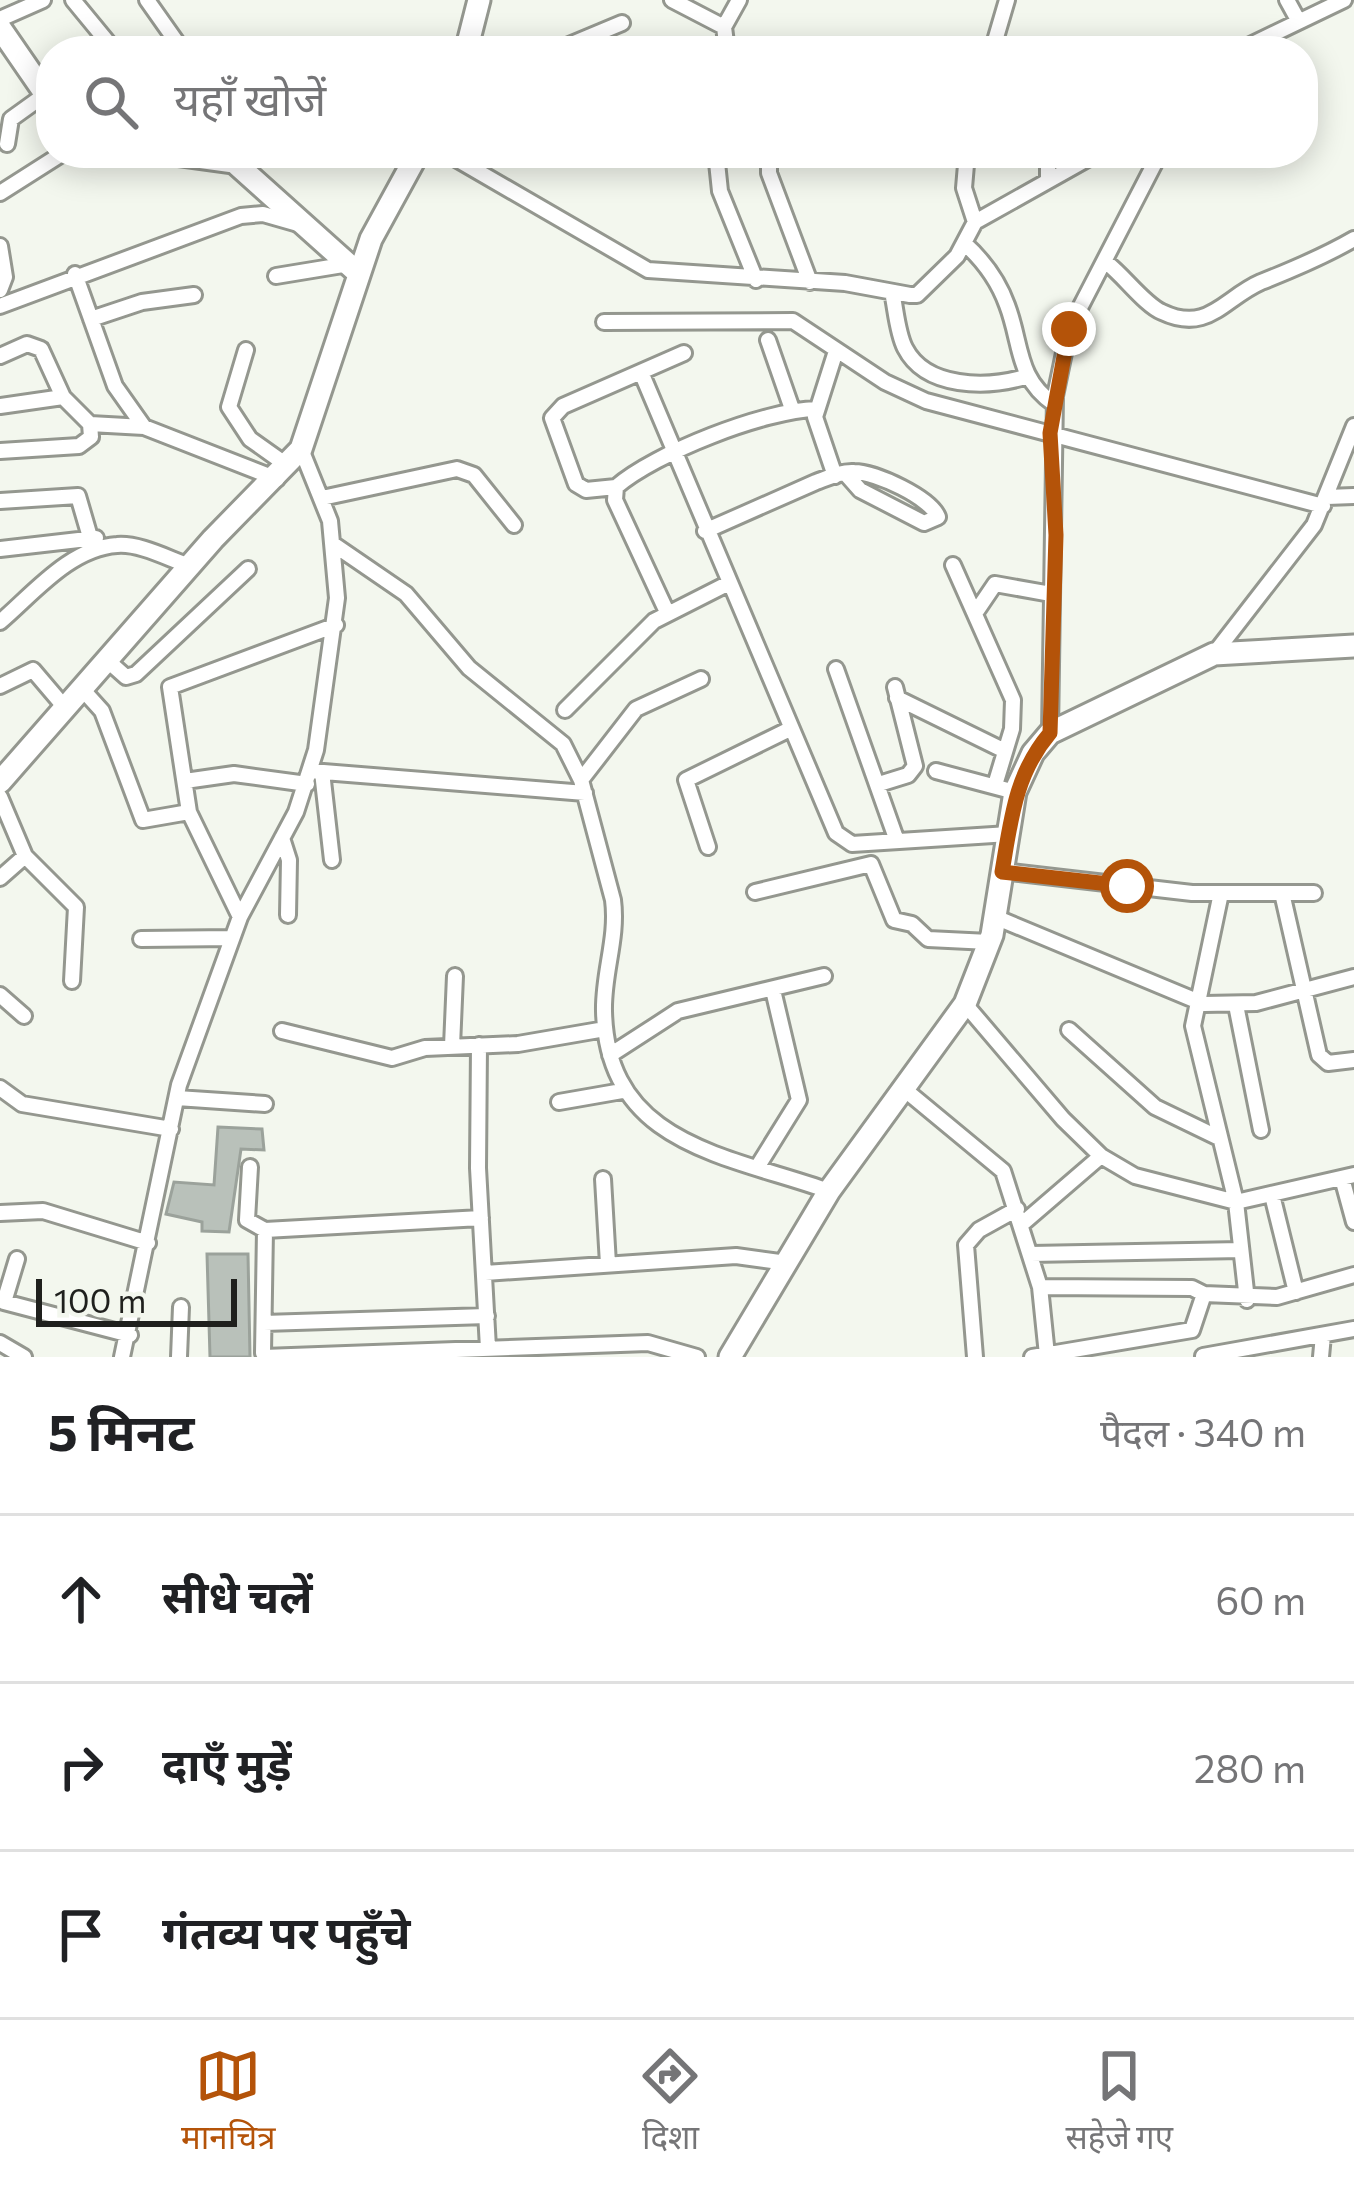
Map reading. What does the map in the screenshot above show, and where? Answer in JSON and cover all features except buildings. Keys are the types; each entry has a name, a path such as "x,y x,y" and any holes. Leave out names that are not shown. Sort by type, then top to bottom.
{"street":[{"path":"36,87 7,54 0,23 43,0"},
{"path":"74,0 103,36"},
{"path":"147,0 172,36"},
{"path":"470,36 478,0"},
{"path":"672,0 724,26"},
{"path":"725,36 724,26 739,0"},
{"path":"996,36 1007,0"},
{"path":"1287,0 1298,20"},
{"path":"1267,36 1344,0"},
{"path":"591,36 622,23"},
{"path":"7,144 11,119 36,105"},
{"path":"0,193 39,168"},
{"path":"241,168 354,268"},
{"path":"0,782 190,566 289,464 354,268 410,168"},
{"path":"472,168 649,270 810,281 917,295 964,243 975,222 1072,168"},
{"path":"718,168 721,191 757,280"},
{"path":"769,168 810,281"},
{"path":"966,168 964,188 975,222"},
{"path":"1048,168 1048,181"},
{"path":"1050,733 1056,535 1050,433 1054,404 1069,329 1153,168"},
{"path":"0,306 75,274 170,247 252,214 309,227"},
{"path":"1107,263 1156,310 1200,319 1227,308 1252,287 1304,268 1354,239"},
{"path":"964,243 981,259 1008,306 1025,377 1054,404"},
{"path":"0,246 5,264 0,290"},
{"path":"276,276 354,268"},
{"path":"75,274 115,386 145,427"},
{"path":"892,292 904,346 920,368 954,381 997,385 1025,377"},
{"path":"91,320 142,302 194,295"},
{"path":"604,322 793,321 910,396 1325,501 1354,496"},
{"path":"768,340 792,409"},
{"path":"0,356 34,344 62,397 90,424 145,427 289,464"},
{"path":"122,1357 177,1098 240,916 314,776 336,625 333,544 322,498 289,464 250,439 230,407 246,350"},
{"path":"705,531 840,474 863,474 928,502 937,510 936,522 924,524 840,474 816,409 836,351"},
{"path":"684,353 563,406 552,418 576,484 586,490 616,487 674,455 792,409 816,409"},
{"path":"641,372 790,729 843,841 1009,834"},
{"path":"0,406 62,397"},
{"path":"0,451 85,445 90,424"},
{"path":"1214,654 1325,501 1354,426"},
{"path":"322,498 458,469 474,475 514,525"},
{"path":"616,487 615,500 667,611"},
{"path":"0,501 78,496 90,537"},
{"path":"0,549 90,537 190,566"},
{"path":"0,622 50,577 89,553 118,544"},
{"path":"333,544 406,594 469,668 550,730 583,787 615,920 605,1029 622,1091 670,1135 829,1191"},
{"path":"730,1357 829,1191 965,1004 989,942 1009,834 1005,751 1013,700 953,565"},
{"path":"108,661 126,676 136,674 248,569"},
{"path":"565,710 667,611 728,584"},
{"path":"976,612 985,591 995,584 1051,594"},
{"path":"240,916 189,812 173,684 336,625"},
{"path":"1005,789 1050,733 1214,654 1354,646"},
{"path":"836,669 897,841"},
{"path":"0,686 33,670 67,710"},
{"path":"583,787 636,709 701,680"},
{"path":"83,690 103,711 143,820 189,812"},
{"path":"879,784 908,775 915,766 896,693 1005,751"},
{"path":"708,847 686,780 790,729"},
{"path":"936,771 1005,789"},
{"path":"185,781 234,774 583,787"},
{"path":"314,776 332,860"},
{"path":"0,797 25,856 76,907 72,981"},
{"path":"282,838 289,860 288,915"},
{"path":"0,878 25,856"},
{"path":"754,892 871,864 894,920 912,924 928,939 989,942"},
{"path":"1002,872 1221,893 1314,893"},
{"path":"1221,893 1194,1002 1193,1034 1237,1202 1246,1300"},
{"path":"1282,893 1322,1061 1354,1060"},
{"path":"995,917 1194,1002 1236,1005 1354,977"},
{"path":"141,939 232,938"},
{"path":"452,1046 454,976"},
{"path":"610,1054 678,1011 824,976"},
{"path":"758,1166 800,1094 773,990"},
{"path":"0,995 23,1016"},
{"path":"965,1004 1046,1100 1101,1156 1135,1176 1237,1202 1348,1177 1354,1222"},
{"path":"1236,1005 1261,1130"},
{"path":"282,1031 392,1058 452,1046 605,1029"},
{"path":"1070,1030 1155,1107 1220,1138"},
{"path":"479,1045 488,1348"},
{"path":"0,1088 22,1104 171,1129"},
{"path":"904,1090 997,1162 1040,1286 1040,1356 1198,1327"},
{"path":"560,1102 622,1091"},
{"path":"177,1098 265,1104"},
{"path":"975,1357 966,1245 979,1230 1019,1216 1101,1156"},
{"path":"250,1167 247,1220 265,1230 481,1218"},
{"path":"603,1179 608,1264"},
{"path":"1272,1195 1296,1292"},
{"path":"0,1213 44,1211 148,1243"},
{"path":"265,1230 264,1355 488,1348 602,1350 648,1343 697,1357"},
{"path":"1031,1254 1241,1250"},
{"path":"485,1273 736,1256 787,1263"},
{"path":"17,1259 2,1307 130,1335"},
{"path":"1040,1286 1192,1288 1246,1300 1354,1275"},
{"path":"1204,1294 1198,1327 1203,1357 1354,1329"},
{"path":"178,1357 181,1307"},
{"path":"264,1323 487,1316"},
{"path":"1322,1357 1323,1335"},
{"path":"0,1342 24,1357"}],"route":[{"path":"1069,329 1050,433 1056,535 1050,733 1033,753 1016,793 1002,872 1127,886"}]}
